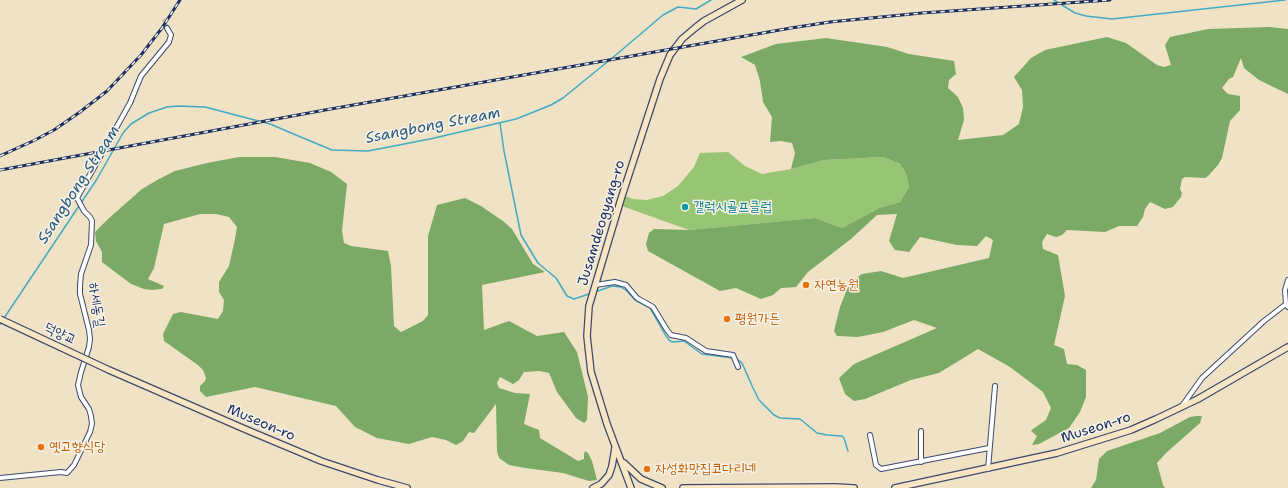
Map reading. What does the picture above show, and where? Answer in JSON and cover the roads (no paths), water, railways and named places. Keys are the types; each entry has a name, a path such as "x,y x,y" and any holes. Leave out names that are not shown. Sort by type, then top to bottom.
{"street":[{"name":"Jusamdeogyang-ro","path":"630,488 595,387 590,363 586,329 591,297 622,195 660,79 670,55 682,39 694,28 742,0"},
{"name":"하세동길","path":"0,478 61,472 67,473 74,465 92,426 90,413 81,397 78,385 90,339 80,289 81,274 91,240 91,219 77,199 130,103 141,76 169,42 171,36 167,28"},
{"path":"1182,406 1202,378 1264,322 1287,305 1285,288 1288,280"},
{"path":"594,286 615,282 623,284 629,288 636,298 653,307 666,330 672,335 686,338 706,351 730,354 734,356 738,367"},
{"name":"덕양교","path":"0,320 110,370"},
{"name":"Museon-ro","path":"895,488 1057,453 1131,430 1228,382 1288,347"},
{"name":"Museon-ro","path":"110,370 321,461 407,488"},
{"path":"988,469 995,386"},
{"path":"920,431 920,462"},
{"path":"870,435 876,465 882,470 990,448"},
{"path":"593,488 601,484 609,475 615,448"},
{"path":"621,460 641,480 662,488"},
{"path":"630,488 637,488"},
{"path":"683,488 854,488"}],"waterway":[{"name":"Ssangbong Stream","path":"0,324 97,179 123,133 131,124 149,113 167,107 205,107 270,124 332,150 368,151 430,139 516,119 551,105 563,98 663,15 678,7 696,9 711,0"},
{"name":"Ssangbong Stream","path":"1054,0 1075,13 1086,16 1112,19 1285,0"},
{"path":"500,123 504,151 521,235 538,263 556,278 567,296 574,299 592,293"},
{"path":"595,292 612,286 621,287 635,300 650,308 670,341 684,341 702,354 733,358"},
{"path":"737,359 742,363 759,400 774,415 780,418 800,419 817,433 842,436 848,451"}],"tunnel":[{"path":"164,19 167,28"}],"railway":[{"path":"0,156 54,130 107,91 141,55 162,28 180,0"},
{"path":"0,170 325,110 830,22 922,13 1110,0"}],"place":[{"name":"갤럭시골프클럽","path":"685,207"},
{"name":"자연농원","path":"806,285"},
{"name":"평원가든","path":"727,319"},
{"name":"옛고향식당","path":"41,447"},
{"name":"자성화맛집코다리네","path":"647,469"}]}
